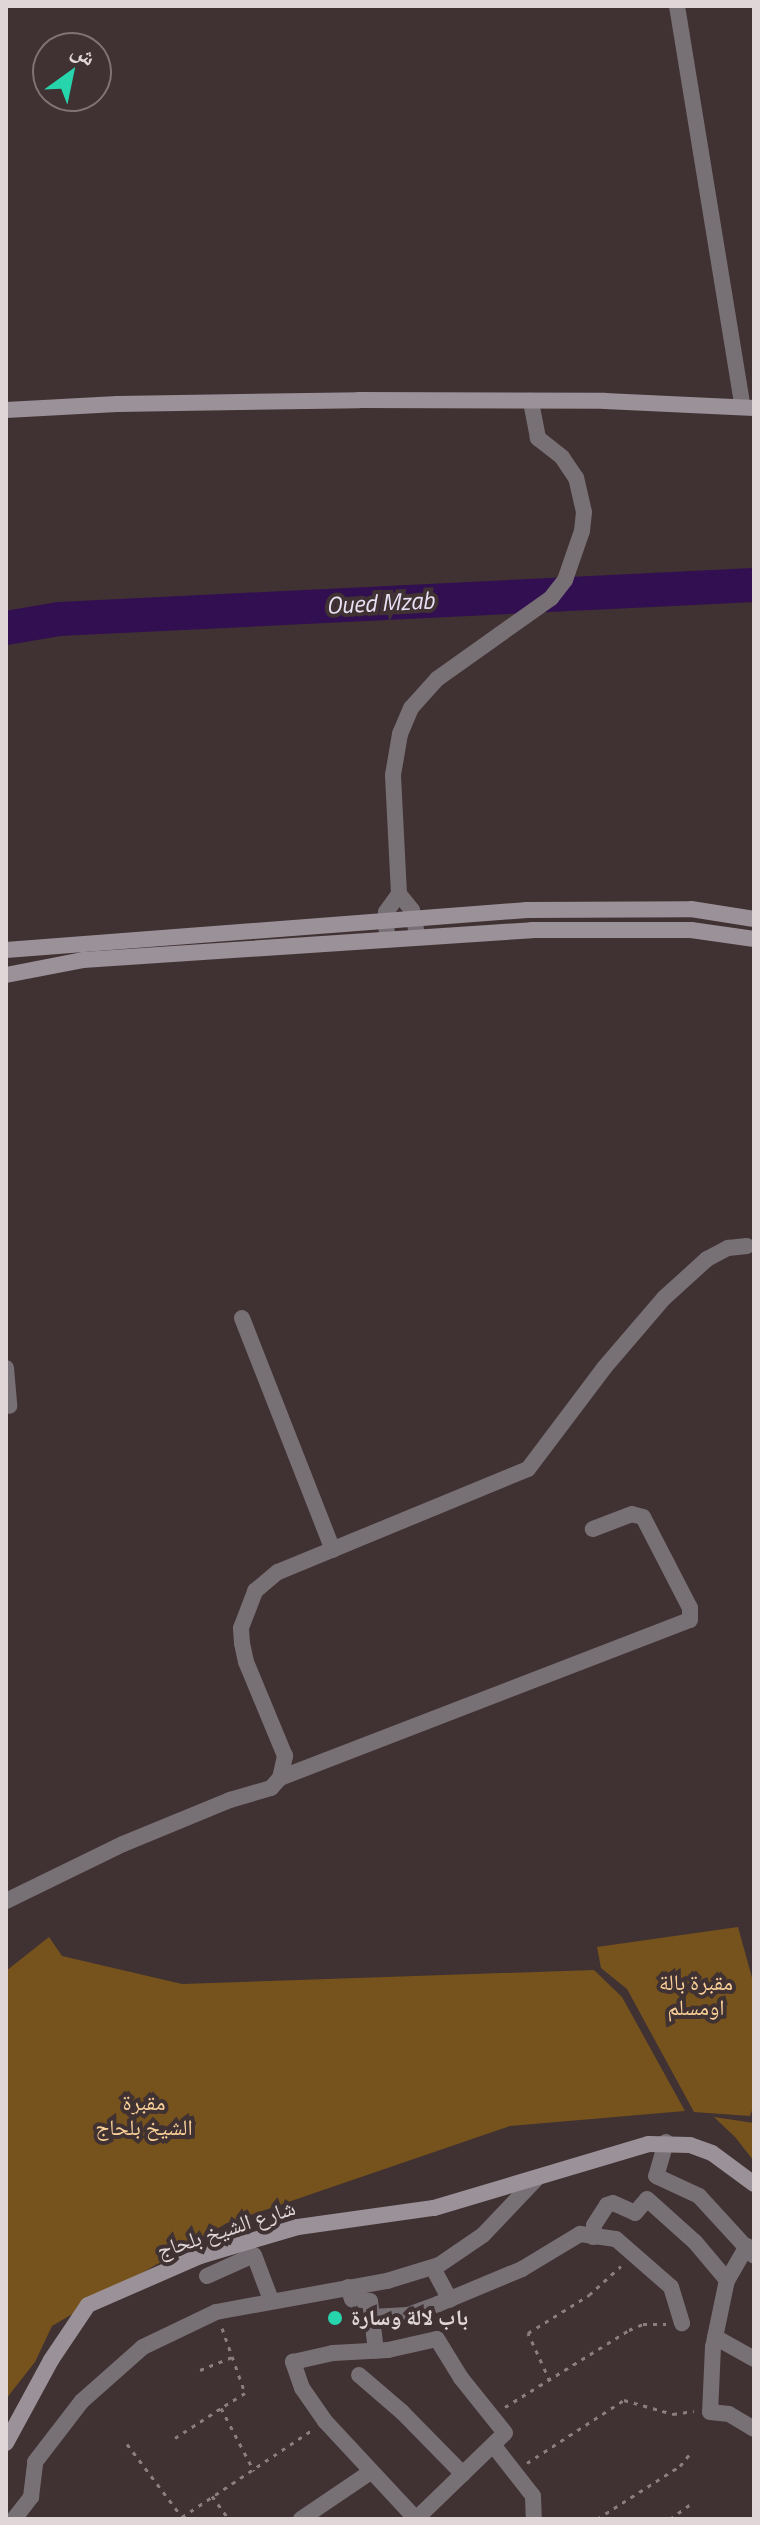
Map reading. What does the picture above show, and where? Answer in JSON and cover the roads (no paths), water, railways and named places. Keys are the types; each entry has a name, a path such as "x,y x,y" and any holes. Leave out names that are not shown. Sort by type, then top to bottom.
{"main road":[{"path":"6,410 149,403 531,401 749,407"},
{"path":"6,950 527,910 670,909 754,919"},
{"path":"6,975 83,960 532,930 670,929 710,931 754,939"},
{"path":"666,2142 690,2145 712,2153 754,2184"},
{"name":"شارع الشيخ بلحاج","path":"6,2443 57,2349 88,2305 200,2256 275,2233 320,2223 434,2208 628,2149 666,2142"}],"street":[{"path":"677,6 749,407"},
{"path":"417,937 414,917 399,894 393,775 400,734 411,708 458,661 551,598 565,580 582,531 581,494 562,457 538,438 531,401"},
{"path":"387,939 385,920 399,894"},
{"path":"280,1778 285,1756 246,1662 241,1628 255,1591 266,1580 333,1550 528,1469 604,1368 664,1298 707,1259 728,1248 747,1246"},
{"path":"242,1318 333,1550"},
{"path":"6,1368 9,1406"},
{"path":"6,1901 123,1844 230,1800 258,1794 280,1778 690,1620 690,1608 643,1517 632,1514 593,1529"},
{"path":"666,2142 656,2176 699,2196 750,2251 727,2280 715,2337 710,2412 729,2414 754,2429"},
{"path":"14,2519 31,2497 35,2462 101,2381 166,2333 216,2312 433,2268 460,2254 483,2235 538,2177"},
{"path":"658,2207 674,2182"},
{"path":"593,2237 594,2225 610,2203 635,2213 647,2199 727,2280"},
{"path":"371,2317 408,2315 450,2300 522,2269 580,2234 616,2239 671,2287 682,2323"},
{"path":"207,2276 254,2255 271,2300"},
{"path":"433,2268 450,2300"},
{"path":"348,2287 352,2299 370,2301 376,2351"},
{"path":"715,2337 754,2359"},
{"path":"500,2440 416,2519 369,2473 325,2421 302,2388 293,2362 333,2353 376,2351 437,2339 439,2347 492,2417 516,2471 533,2496 534,2519"},
{"path":"359,2375 402,2412 463,2474"},
{"path":"301,2519 369,2473"}],"waterway":[{"name":"Oued Mzab","path":"6,628 59,619 754,585"}],"place":[{"name":"باب لالة وسارة","path":"335,2318"}],"park label":[{"name":"مقبرة بالة اومسلم","path":"696,1994"},
{"name":"مقبرة الشيخ بلحاج","path":"144,2114"}]}
